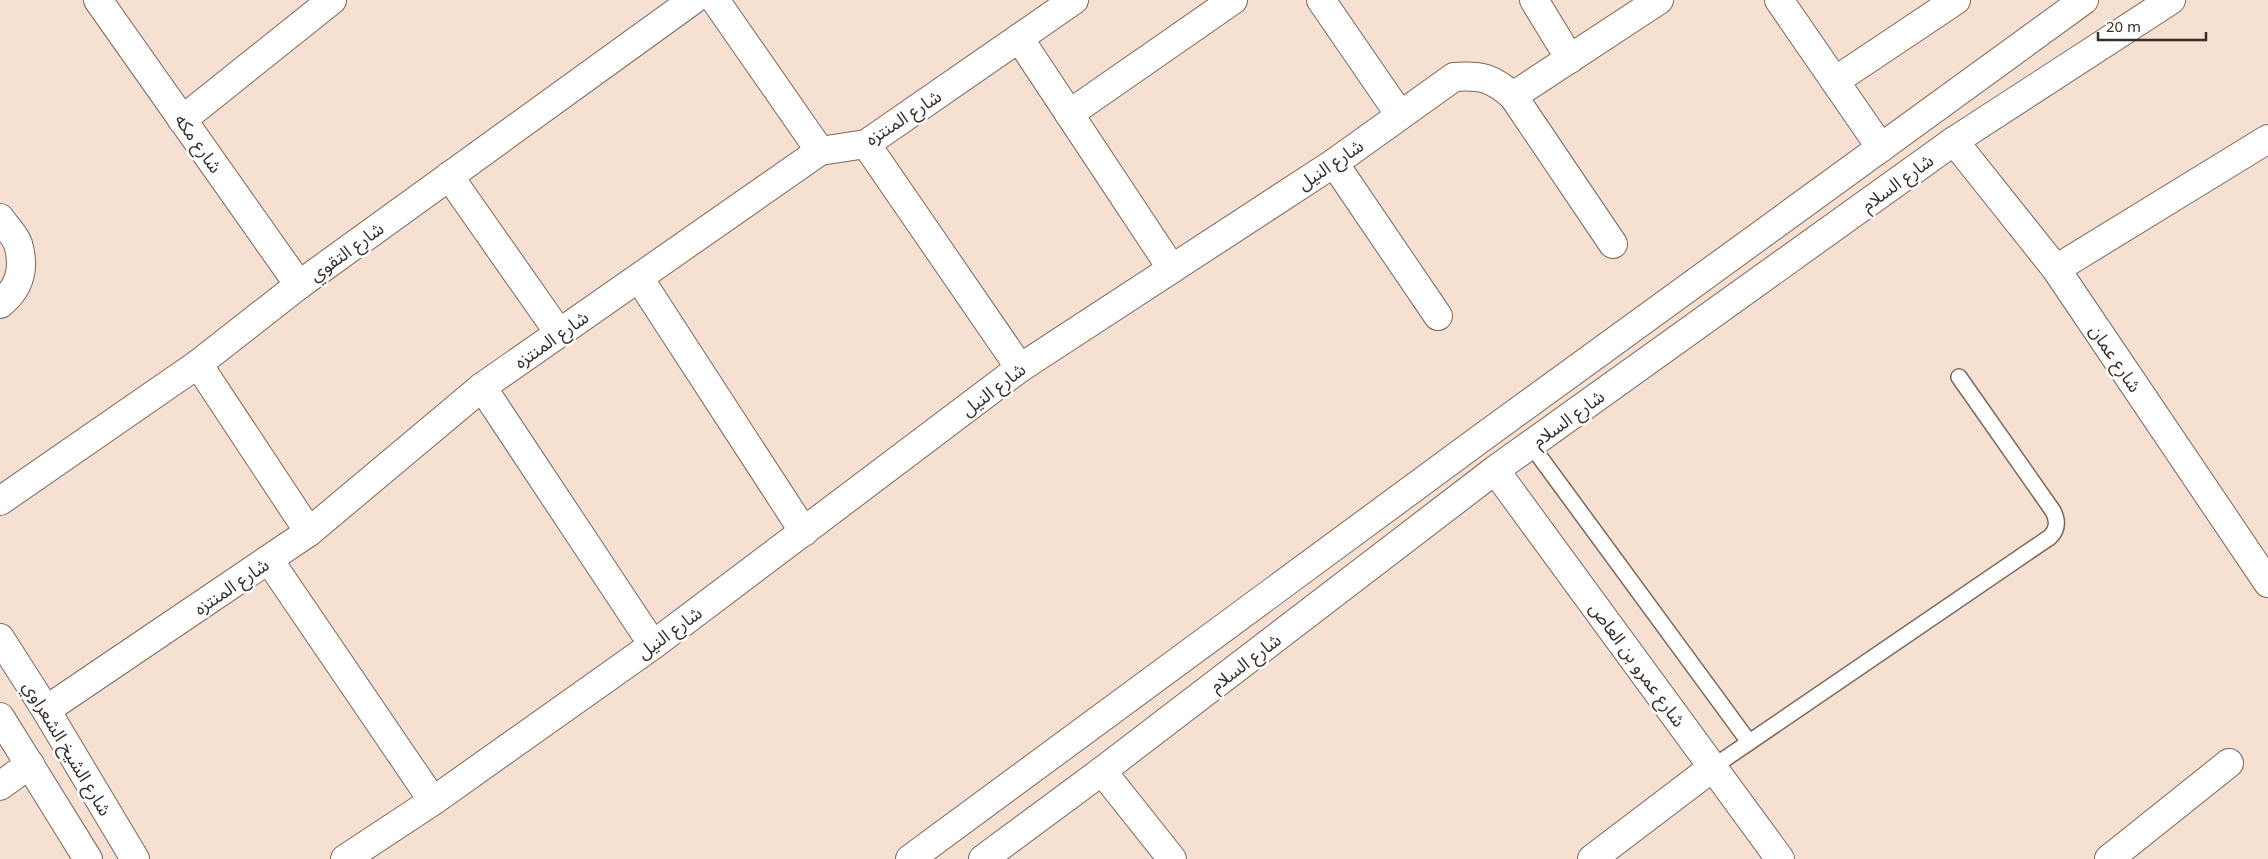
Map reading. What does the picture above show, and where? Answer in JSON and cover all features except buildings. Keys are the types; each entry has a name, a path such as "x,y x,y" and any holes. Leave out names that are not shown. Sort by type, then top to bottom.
{"street":[{"name":"شارع مكه","path":"98,0 300,285"},
{"path":"182,120 332,0"},
{"name":"شارع التقوي","path":"0,501 198,364 300,285 692,0"},
{"path":"715,0 820,151"},
{"path":"1069,114 1233,0"},
{"path":"1321,0 1400,115"},
{"path":"1534,0 1570,59"},
{"path":"1513,96 1659,0"},
{"path":"1779,0 1881,148"},
{"path":"1835,81 1956,0"},
{"name":"شارع السلام","path":"910,859 1480,439 2084,0"},
{"name":"شارع السلام","path":"983,859 1102,771 1495,470 1954,141 2171,0"},
{"name":"شارع المنتزه","path":"46,710 309,532 482,387 820,151 866,144 1019,38 1063,3"},
{"path":"1019,38 1172,270"},
{"name":"شارع النيل","path":"345,859 433,802 653,645 1020,368 1334,162 1454,77 1476,76 1496,82 1513,96 1614,244"},
{"path":"2056,269 2268,139"},
{"name":"شارع عمان","path":"1954,141 2056,269 2268,583"},
{"path":"866,144 1020,368"},
{"path":"1334,162 1438,316"},
{"path":"449,176 559,333"},
{"path":"0,218 17,242 21,262 18,284 0,304"},
{"path":"639,278 804,532"},
{"path":"198,364 309,532"},
{"path":"482,387 653,645"},
{"name":"شارع عمرو بن العاص","path":"1495,470 1780,859"},
{"path":"269,560 433,802"},
{"name":"شارع الشيخ الشعراوي","path":"0,638 46,710 135,859"},
{"path":"0,717 88,859"},
{"path":"2109,859 2229,763"},
{"path":"0,786 30,764"},
{"path":"1592,859 1713,766"},
{"path":"1102,771 1172,859"}],"lane":[{"path":"1713,766 2055,532 2057,525 2053,511 1960,378"},
{"path":"1531,445 1749,742"}]}
